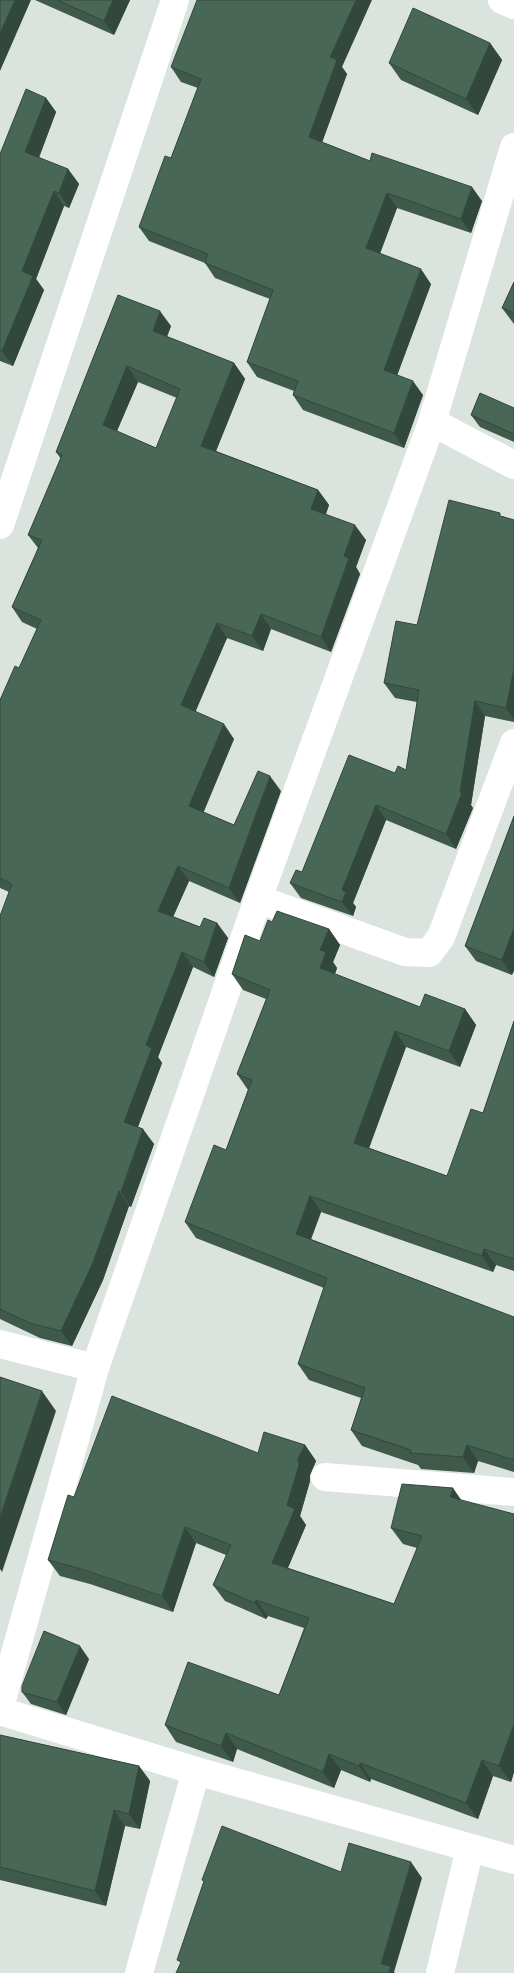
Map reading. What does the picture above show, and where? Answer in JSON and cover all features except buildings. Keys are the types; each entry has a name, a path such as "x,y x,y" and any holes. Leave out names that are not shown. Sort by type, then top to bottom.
{"street":[{"path":"0,525 175,0"},
{"path":"502,0 514,5"},
{"path":"0,1707 95,1368 258,899 432,422 514,147"},
{"path":"432,422 514,464"},
{"path":"258,899 405,952 429,953 441,937 514,744"},
{"path":"0,1344 95,1368"},
{"path":"325,1477 514,1492"},
{"path":"0,1711 196,1771 514,1859"},
{"path":"139,1973 196,1771"},
{"path":"440,1973 470,1848"}]}
